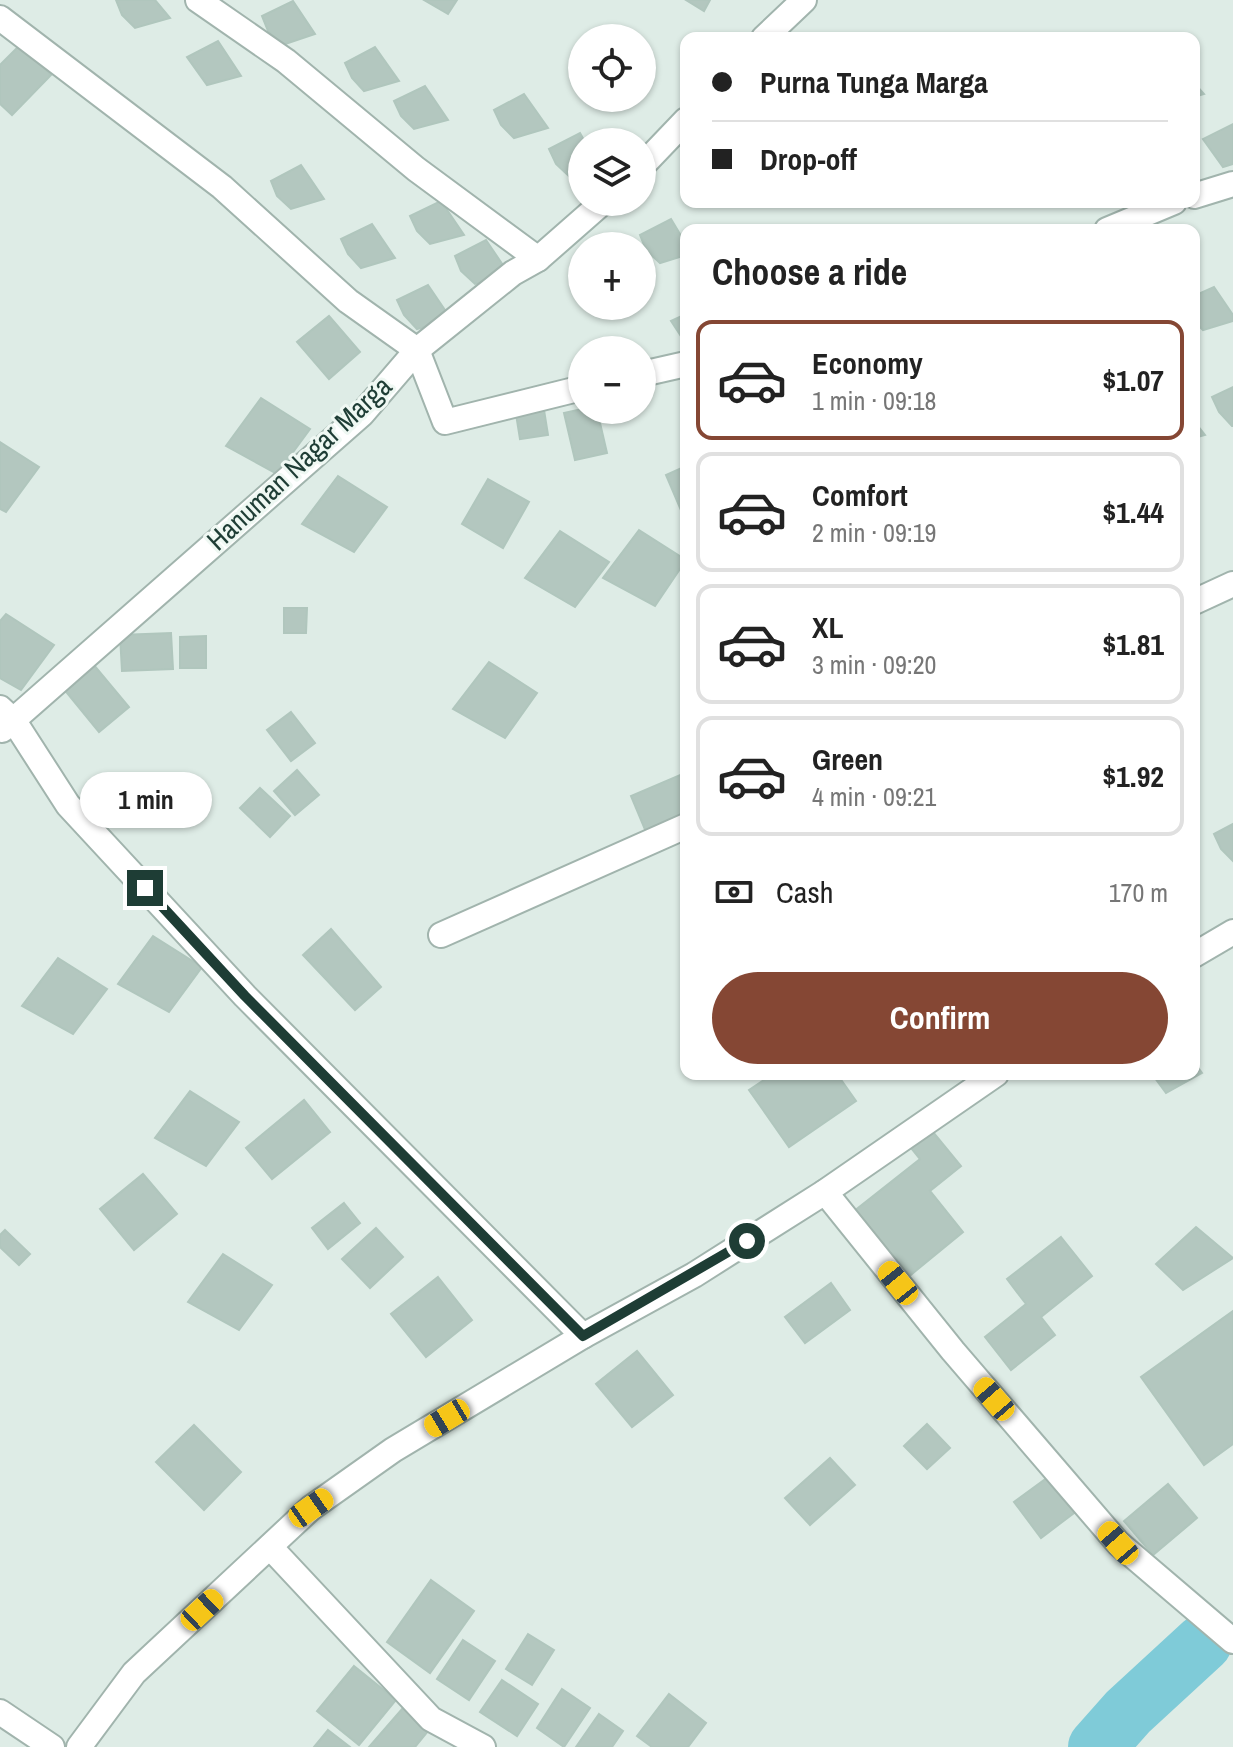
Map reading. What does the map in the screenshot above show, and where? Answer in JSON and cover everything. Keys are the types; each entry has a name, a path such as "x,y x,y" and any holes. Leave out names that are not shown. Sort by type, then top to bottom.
{"street":[{"path":"198,0 286,61 416,169 538,259"},
{"path":"770,32 804,0"},
{"path":"0,18 222,187 348,301 417,350 445,422 568,391"},
{"path":"656,151 680,126"},
{"path":"1200,194 1233,184"},
{"path":"1121,224 1160,208"},
{"name":"Hanuman Nagar Marga","path":"5,720 362,414 417,350 513,273 538,259 587,216"},
{"path":"656,371 680,365"},
{"path":"1200,599 1233,584"},
{"path":"5,720 68,805 230,980 583,1336"},
{"path":"441,935 680,829"},
{"path":"1200,951 1233,932"},
{"path":"79,1747 134,1673 311,1508 393,1450 583,1336 694,1275 825,1192 987,1080"},
{"path":"825,1192 953,1351 1118,1543 1233,1641"},
{"path":"270,1547 431,1719 483,1747"},
{"path":"5,1726 52,1747"}],"building":[{"path":"116,0 155,0 170,18 135,28 122,15"},
{"path":"424,0 457,0 448,14"},
{"path":"686,0 710,0 704,11"},
{"path":"293,1 315,34 282,45 268,31 262,16"},
{"path":"218,41 241,76 207,85 187,57"},
{"path":"20,45 51,75 12,115 0,104 0,65"},
{"path":"375,47 399,81 364,91 352,78 345,63"},
{"path":"425,86 448,120 414,129 401,116 394,101"},
{"path":"524,94 548,128 514,138 501,125 494,110"},
{"path":"1233,124 1233,164 1223,167 1203,139"},
{"path":"568,139 568,175 556,164 549,149"},
{"path":"301,165 324,199 291,209 277,196 271,181"},
{"path":"441,201 464,235 430,244 417,231 410,216"},
{"path":"671,219 680,234 680,257 660,263 656,259 656,232 646,232"},
{"path":"372,224 395,258 361,268 348,254 341,239"},
{"path":"486,240 509,274 475,284 461,271 455,256"},
{"path":"428,285 451,319 417,329 404,315 397,300"},
{"path":"1214,287 1233,315 1233,321 1203,330 1200,327 1200,293"},
{"path":"329,316 360,352 329,379 297,342"},
{"path":"680,317 680,335 671,321"},
{"path":"1233,387 1232,426 1219,412 1212,397"},
{"path":"261,398 310,429 277,474 226,446"},
{"path":"544,410 548,435 520,439 516,414"},
{"path":"568,412 568,424 600,424 607,453 575,460 564,413"},
{"path":"0,442 39,467 6,512 0,509"},
{"path":"680,469 680,508 666,475"},
{"path":"338,476 387,507 354,552 302,524"},
{"path":"488,479 529,502 503,548 462,524"},
{"path":"639,530 680,556 680,569 655,606 603,578"},
{"path":"560,531 609,562 575,607 525,578"},
{"path":"284,608 307,608 306,633 284,633"},
{"path":"6,614 54,645 21,690 0,678 0,621"},
{"path":"171,633 173,669 122,671 120,635"},
{"path":"206,636 206,668 180,668 180,637"},
{"path":"88,658 129,707 99,732 59,683"},
{"path":"489,662 537,693 505,738 453,709"},
{"path":"291,712 315,743 291,761 267,730"},
{"path":"297,770 319,795 295,815 274,791"},
{"path":"680,775 680,817 646,832 631,796"},
{"path":"260,788 290,816 270,837 240,808"},
{"path":"1233,824 1233,861 1221,849 1214,834"},
{"path":"331,929 381,987 355,1010 303,955"},
{"path":"153,936 202,967 169,1012 118,984"},
{"path":"58,958 107,989 73,1034 22,1006"},
{"path":"764,1080 841,1080 856,1101 789,1147 749,1090"},
{"path":"1156,1080 1189,1080 1166,1093"},
{"path":"190,1091 239,1122 206,1166 155,1138"},
{"path":"304,1100 330,1132 272,1179 246,1148"},
{"path":"928,1126 961,1166 930,1191 963,1232 907,1278 853,1212 920,1159 907,1143"},
{"path":"143,1174 177,1214 134,1250 100,1209"},
{"path":"344,1203 360,1223 328,1249 312,1228"},
{"path":"1196,1227 1233,1258 1183,1290 1156,1264"},
{"path":"376,1228 403,1257 370,1288 342,1259"},
{"path":"5,1230 30,1254 19,1265 0,1247 0,1235"},
{"path":"1061,1237 1092,1276 1041,1317 1055,1335 1011,1370 985,1337 1026,1304 1007,1279"},
{"path":"223,1254 272,1285 239,1330 188,1302"},
{"path":"438,1277 472,1320 426,1357 391,1314"},
{"path":"831,1283 850,1310 805,1343 785,1317"},
{"path":"1233,1311 1233,1444 1204,1465 1141,1377"},
{"path":"637,1351 673,1395 632,1427 596,1384"},
{"path":"927,1424 950,1448 927,1469 904,1446"},
{"path":"194,1425 241,1472 204,1510 156,1462"},
{"path":"830,1458 855,1485 810,1525 785,1498"},
{"path":"1051,1475 1078,1510 1041,1538 1014,1502"},
{"path":"1168,1484 1197,1518 1153,1555 1124,1521"},
{"path":"431,1580 474,1611 430,1673 387,1642"},
{"path":"528,1634 554,1650 532,1685 506,1669"},
{"path":"463,1640 495,1661 469,1700 437,1679"},
{"path":"354,1666 396,1700 359,1745 317,1711"},
{"path":"502,1680 538,1704 517,1736 480,1712"},
{"path":"562,1689 590,1708 564,1747 537,1728"},
{"path":"669,1694 706,1723 688,1747 652,1747 637,1736"},
{"path":"403,1708 429,1730 415,1747 369,1747"},
{"path":"599,1714 623,1731 612,1747 576,1747"},
{"path":"328,1730 350,1747 314,1747"}],"waterway":[{"path":"1097,1747 1128,1712 1203,1643"}],"route":[{"path":"145,888 245,996 583,1336 694,1275 747,1241"}]}
